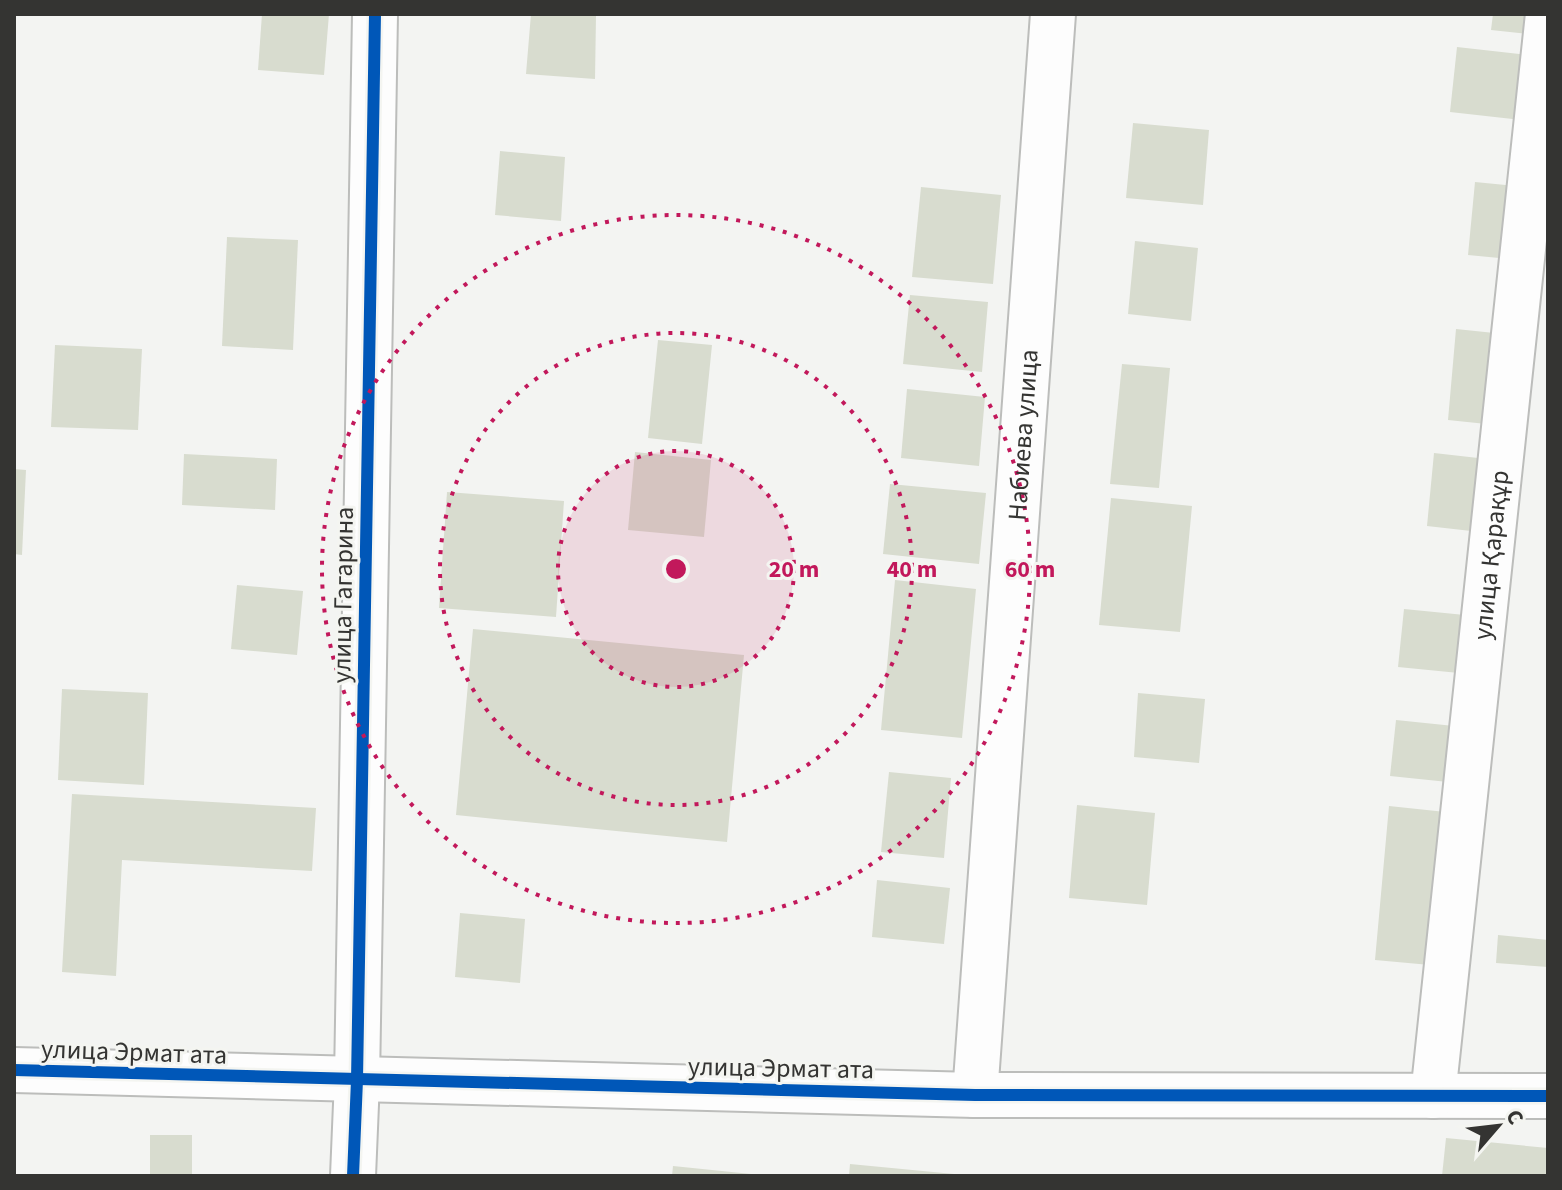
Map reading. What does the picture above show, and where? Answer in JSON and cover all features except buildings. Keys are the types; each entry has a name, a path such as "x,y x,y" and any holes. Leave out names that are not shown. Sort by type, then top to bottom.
{"street":[{"name":"улица Гагарина","path":"353,1176 375,14"},
{"name":"Набиева улица","path":"975,1095 1053,14"},
{"name":"улица Қарақұр","path":"1433,1096 1548,14"},
{"name":"улица Эрмат ата","path":"14,1070 975,1095 1548,1096"}],"cycle path":[{"path":"353,1176 375,14"},
{"path":"14,1070 975,1095 1548,1096"}]}
